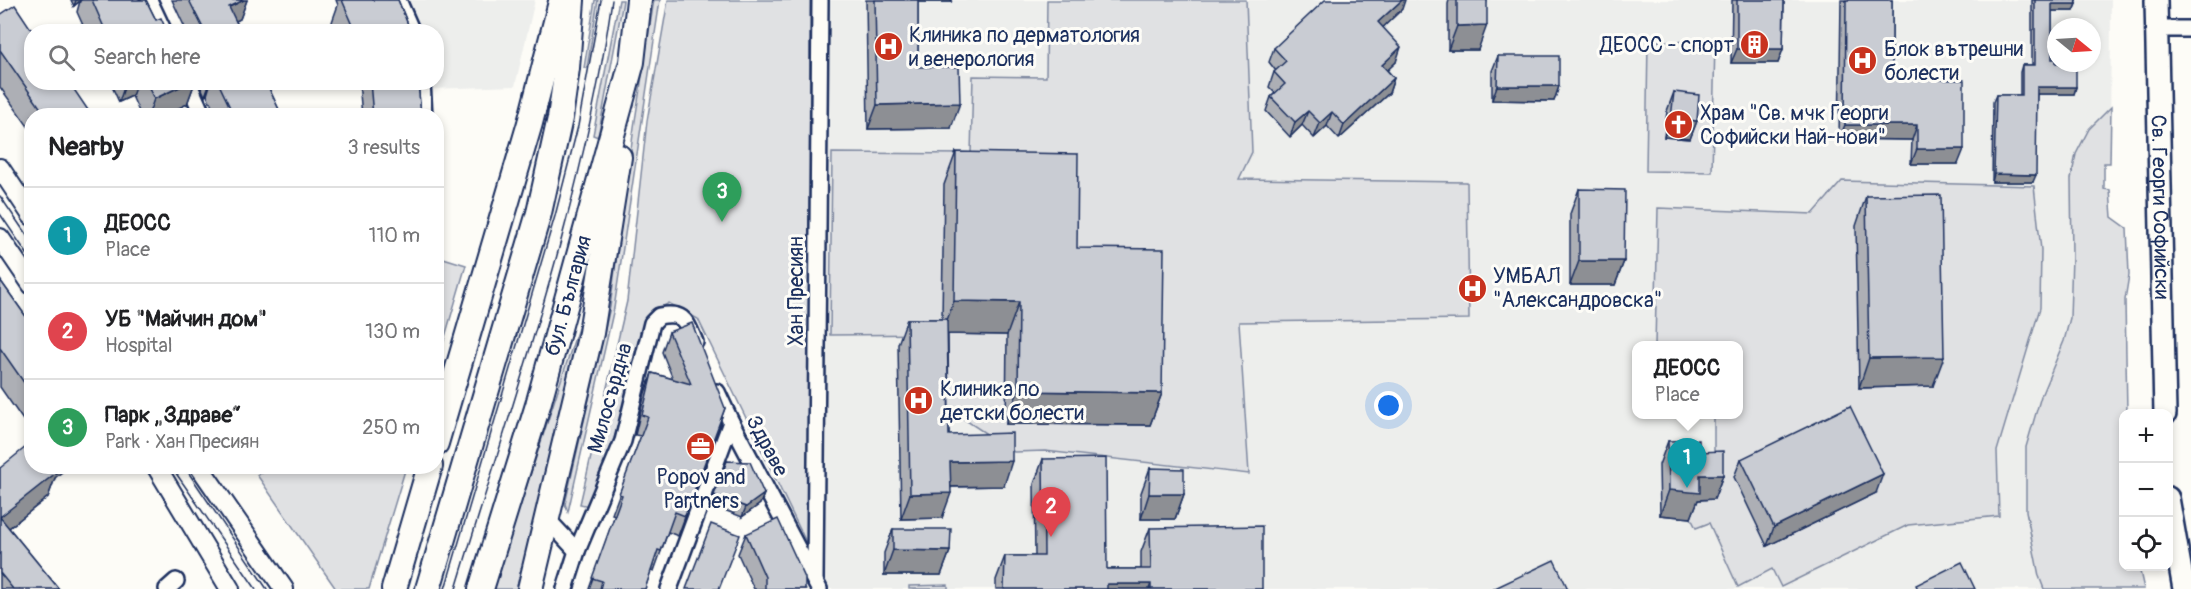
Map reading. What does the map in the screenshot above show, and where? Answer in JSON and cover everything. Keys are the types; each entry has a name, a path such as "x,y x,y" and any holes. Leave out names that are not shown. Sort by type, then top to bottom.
{"main road":[{"path":"444,416 530,123 561,0"},
{"path":"428,589 539,213 560,118 567,68 572,0"},
{"name":"бул. България","path":"481,589 538,405 632,62 639,0"},
{"name":"Св. Георги Софийски","path":"2156,0 2165,409"},
{"path":"530,589 591,333 617,174 632,62"},
{"path":"394,589 428,474"},
{"path":"2172,517 2184,589"}],"street":[{"path":"149,0 160,24"},
{"path":"398,0 408,24"},
{"name":"Хан Пресиян","path":"816,587 820,0"},
{"path":"2157,29 2191,29"},
{"path":"192,90 199,108"},
{"path":"422,90 424,108"},
{"path":"0,168 24,204"},
{"path":"0,238 24,273"},
{"name":"Милосърдна","path":"565,589 577,550 623,441 652,323 659,316 668,314 685,319 703,360"},
{"name":"Здраве","path":"712,381 816,587"},
{"path":"669,589 731,422"},
{"path":"161,474 230,589"},
{"path":"205,474 284,589"},
{"path":"547,519 577,550"}],"shaded area":[{"path":"409,0 535,0 515,86 444,89 444,24 420,24"},
{"path":"595,0 598,0 587,68 584,68"},
{"path":"619,0 623,0 622,7 598,137 593,135"},
{"path":"654,0 660,0 614,308 568,512 565,504 610,307"},
{"path":"668,0 810,0 808,546 698,319 669,303 648,314 624,411 589,506 580,504 627,301 647,121"},
{"name":"УМБАЛ \"Александровска\"","path":"820,0 2111,0 2110,163 2104,163 2104,189 2110,190 2112,217 2127,228 2129,275 2125,300 2127,409 2119,409 2119,571 2140,571 2144,589 819,589"},
{"path":"1047,0 1246,0 1252,152 1239,179 1467,182 1469,319 1239,322 1249,474 1045,451 1014,452 941,404 940,334 830,335 832,153 971,154 973,76 1046,77"},
{"path":"1648,41 1715,42 1712,172 1646,171"},
{"path":"2111,107 2110,163 2104,163 2104,189 2110,190 2112,217 2127,228 2129,275 2125,300 2127,409 2119,409 2119,571 2140,571 2144,589 2044,589 2039,576 2026,511 2026,447 2041,396 2064,341 2070,318 2071,179 2076,154 2089,129"},
{"path":"1842,181 2034,186 2041,250 2040,308 1997,451 1999,516 1908,525 1781,587 1772,569 1738,587 1709,523 1696,528 1691,518 1691,500 1714,499 1714,419 1743,419 1743,341 1655,341 1658,208 1813,214"},
{"path":"444,258 466,265 444,340"},
{"path":"579,325 581,326 522,589 493,589"},
{"path":"404,474 369,589 336,589 257,475"},
{"path":"948,585 948,589 909,589 909,586"}],"building":[{"path":"92,0 146,0 156,20 161,18 164,24 102,24"},
{"path":"189,0 244,0 229,7 237,24 201,24"},
{"path":"342,0 398,0 408,24 352,24"},
{"path":"875,0 918,0 918,67 959,67 960,103 877,105"},
{"path":"1325,0 1402,0 1378,22 1401,47 1382,65 1394,78 1344,125 1332,112 1320,123 1308,111 1295,122 1271,97 1285,84 1274,72 1286,61 1274,48"},
{"path":"1457,0 1487,0 1487,25 1457,26"},
{"name":"ДЕОСС - спорт","path":"1737,0 1784,0 1783,49 1737,49"},
{"name":"Блок вътрешни болести","path":"1846,0 1892,0 1892,79 1964,80 1964,149 1917,149 1917,125 1845,125"},
{"path":"2035,0 2076,0 2077,4 2052,4 2052,18 2047,18 2047,72 2076,72 2076,87 2037,87 2036,175 1994,174 1996,95 2022,95 2022,65 2035,65"},
{"path":"15,5 28,24 24,24 24,84 0,50 0,15"},
{"path":"1498,56 1559,56 1559,86 1497,86"},
{"path":"28,90 74,90 87,108 40,108"},
{"path":"150,90 173,90 154,99"},
{"path":"222,90 270,90 278,108 230,108"},
{"path":"371,90 419,90 420,108 372,108"},
{"path":"1674,92 1699,95 1697,121 1671,118"},
{"path":"956,152 1078,154 1077,248 1164,249 1162,393 1018,391 1019,302 954,301"},
{"path":"1579,189 1625,190 1624,261 1579,261"},
{"path":"1941,195 1944,357 1869,358 1866,196"},
{"path":"0,280 24,314 24,382 0,348"},
{"path":"907,319 947,319 949,435 1012,433 1012,461 950,462 951,493 910,494"},
{"path":"692,323 725,408 685,516 675,512 661,551 658,550 645,589 600,589 602,581 592,578 622,495 619,494 648,417 642,415 652,373 691,384 669,332"},
{"path":"1850,406 1883,474 1774,527 1741,459"},
{"path":"1699,440 1699,452 1723,451 1723,475 1700,475 1700,493 1669,490 1668,441"},
{"path":"24,448 24,474 54,474 0,517 0,468"},
{"path":"1106,458 1107,569 1151,569 1150,528 1262,526 1262,589 1151,589 1151,584 1107,584 1107,589 1004,589 1005,556 1044,556 1043,459"},
{"path":"727,461 750,462 764,494 746,507 714,495"},
{"path":"1150,468 1184,469 1184,494 1149,494"},
{"path":"0,517 59,589 13,589 0,573"},
{"path":"778,519 805,578 805,589 765,589 765,577 746,534"},
{"path":"711,524 740,535 719,589 686,589"},
{"path":"893,529 951,529 950,551 893,550"},
{"path":"1554,560 1568,589 1493,589"},
{"path":"1962,562 1975,589 1918,589 1916,585"}],"tram line":[{"path":"445,589 555,216 578,126 601,0"},
{"path":"456,589 566,223 600,75 612,0"},
{"path":"0,196 24,231"},
{"path":"0,214 24,249"},
{"path":"177,474 256,589"},
{"path":"189,474 267,589"}],"place":[{"name":"ДЕОСС - спорт","path":"1755,45"},
{"name":"Клиника по дерматология и венерология","path":"888,47"},
{"name":"Блок вътрешни болести","path":"1863,61"},
{"name":"Храм \"Св. мчк Георги Софийски Най-нови\"","path":"1679,125"},
{"name":"Парк „Здраве“","path":"722,222"},
{"name":"УМБАЛ \"Александровска\"","path":"1472,288"},
{"name":"Клиника по детски болести","path":"919,401"},
{"name":"Popov and Partners","path":"701,446"},
{"name":"ДЕОСС","path":"1687,488"},
{"name":"УБ \"Майчин дом\"","path":"1051,537"}]}
